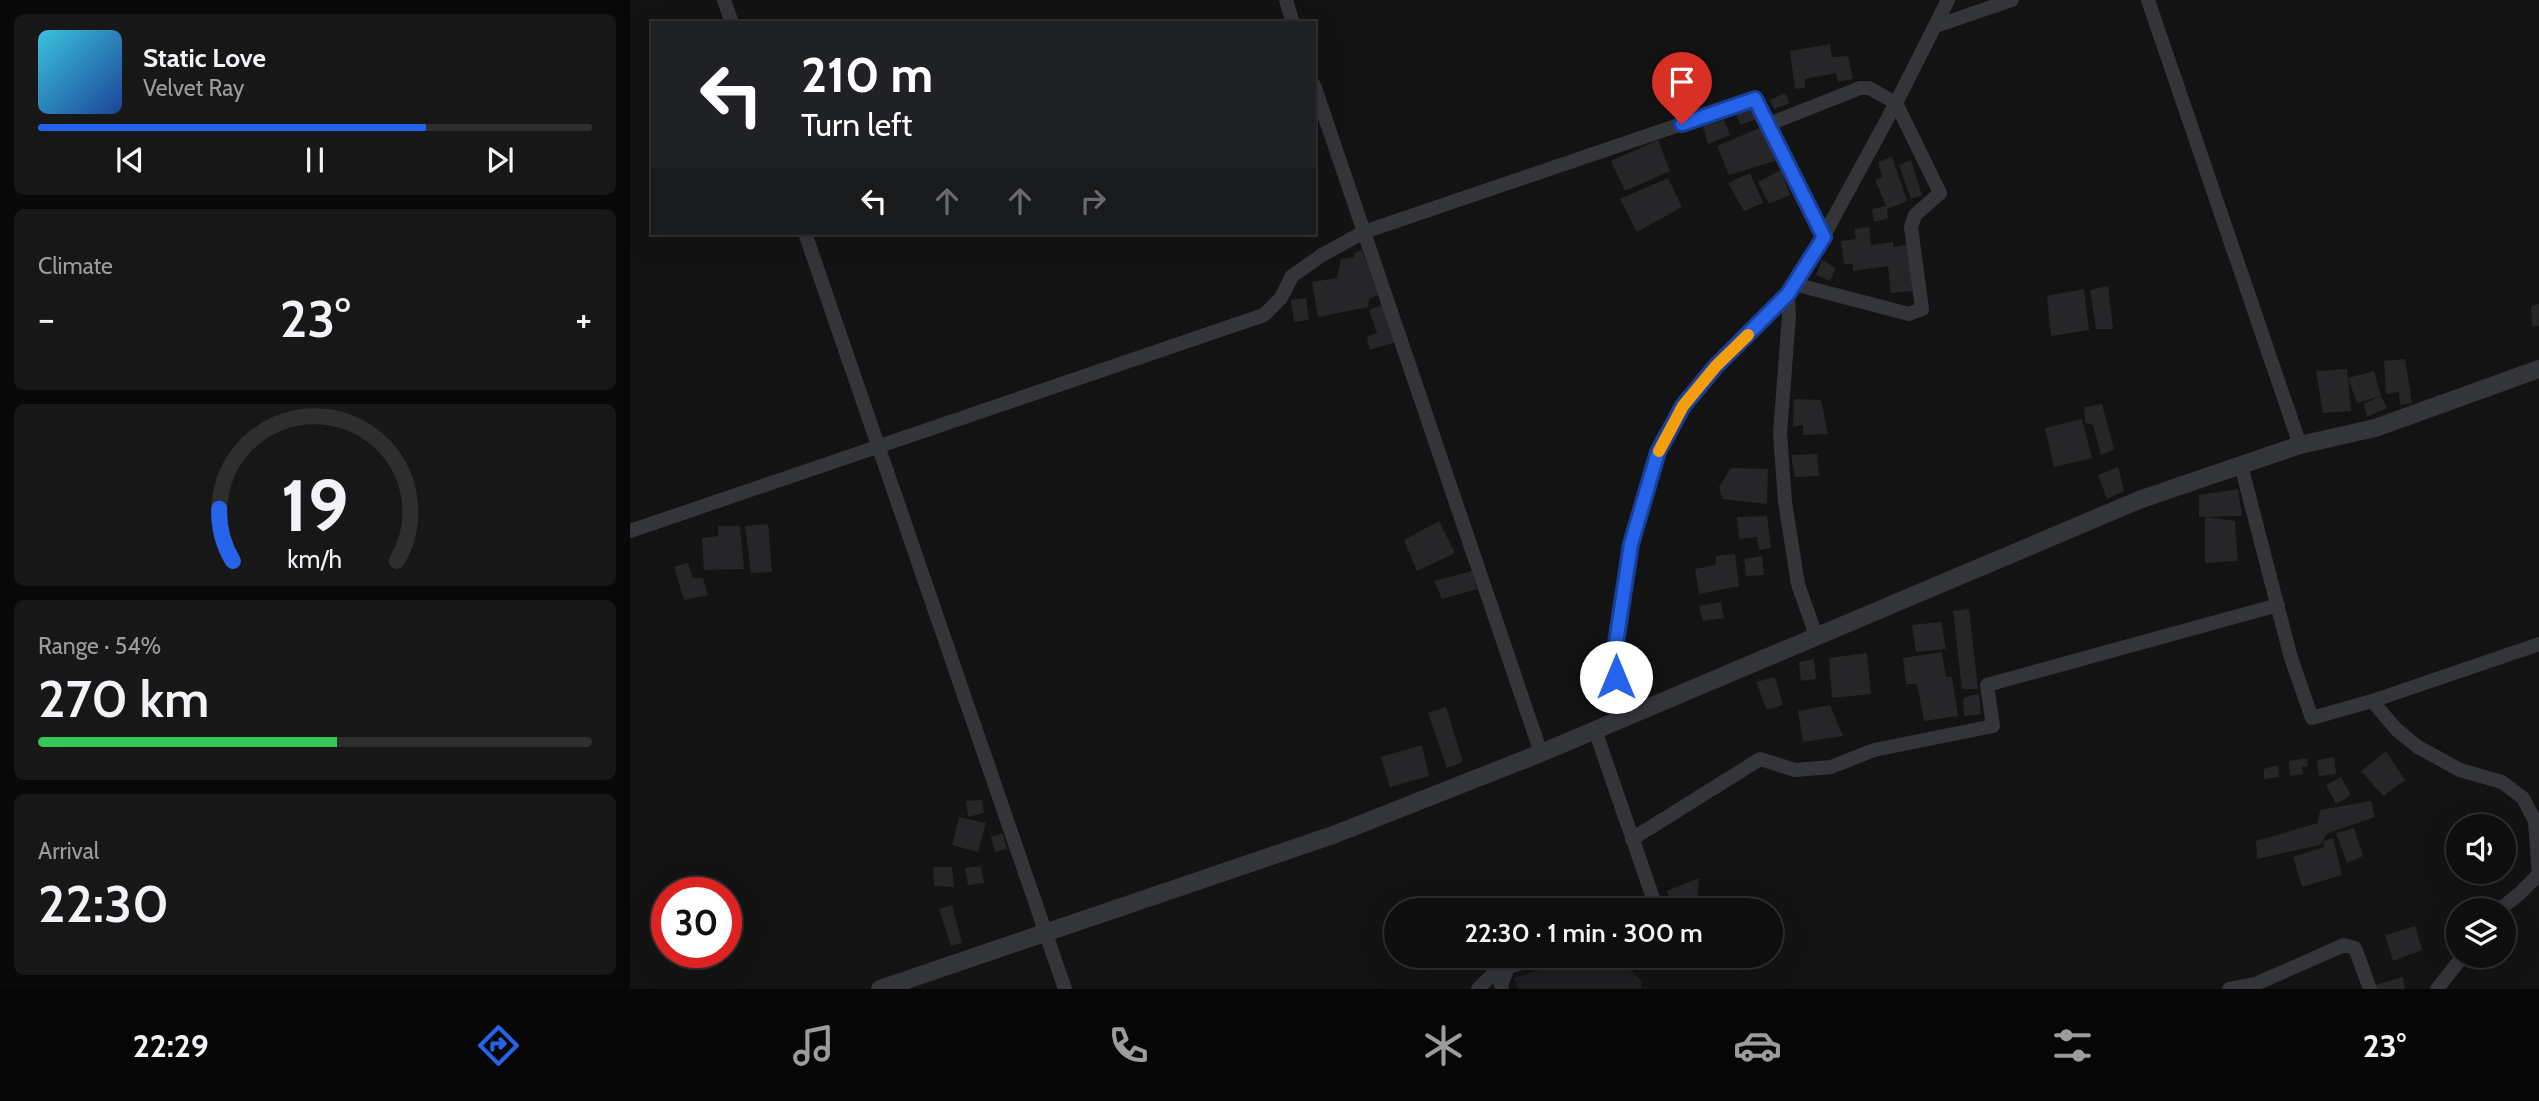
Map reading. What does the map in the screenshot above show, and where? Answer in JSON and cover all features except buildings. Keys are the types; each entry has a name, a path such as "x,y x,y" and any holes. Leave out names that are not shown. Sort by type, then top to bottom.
{"street":[{"path":"724,0 731,21"},
{"path":"1286,0 1292,21"},
{"path":"1620,719 1614,656 1631,544 1658,452 1683,406 1716,366 1791,289 1824,237 1948,0"},
{"path":"1936,26 2012,0"},
{"path":"2148,0 2300,445"},
{"path":"1769,124 1860,88 1869,88 1896,103 1940,193 1915,215 1911,227 1922,309 1909,314 1791,289"},
{"path":"1316,91 1541,753"},
{"path":"630,531 1264,315 1281,298 1292,276 1322,255 1364,232 1755,99 1824,237"},
{"path":"806,235 1065,989"},
{"path":"1791,289 1780,433 1785,502 1798,584 1816,636"},
{"path":"880,989 1333,835 1541,753 2139,500 2300,445 2375,428 2539,369"},
{"path":"2241,465 2291,658 2312,718 2372,701 2539,644"},
{"path":"1632,839 1760,759 1795,770 1830,767 1874,750 1993,726 1987,685 2278,605"},
{"path":"2372,701 2397,730 2418,747 2460,770 2502,782 2523,798 2535,821 2539,876 2514,898"},
{"path":"1595,730 1653,898"},
{"path":"2229,989 2258,983 2344,944 2355,948 2370,989"},
{"path":"1478,989 1496,971 1508,968"},
{"path":"1502,989 1508,968"},
{"path":"2437,989 2454,968"}],"shaded area":[{"path":"1544,968 1628,968 1641,980 1642,989 1518,989 1514,978"}],"slow traffic":[{"path":"1659,451 1683,406 1716,366 1748,335"}],"route":[{"path":"1616,677 1614,656 1631,544 1658,452 1683,406 1716,366 1788,294 1824,237 1755,99 1682,124"}]}
